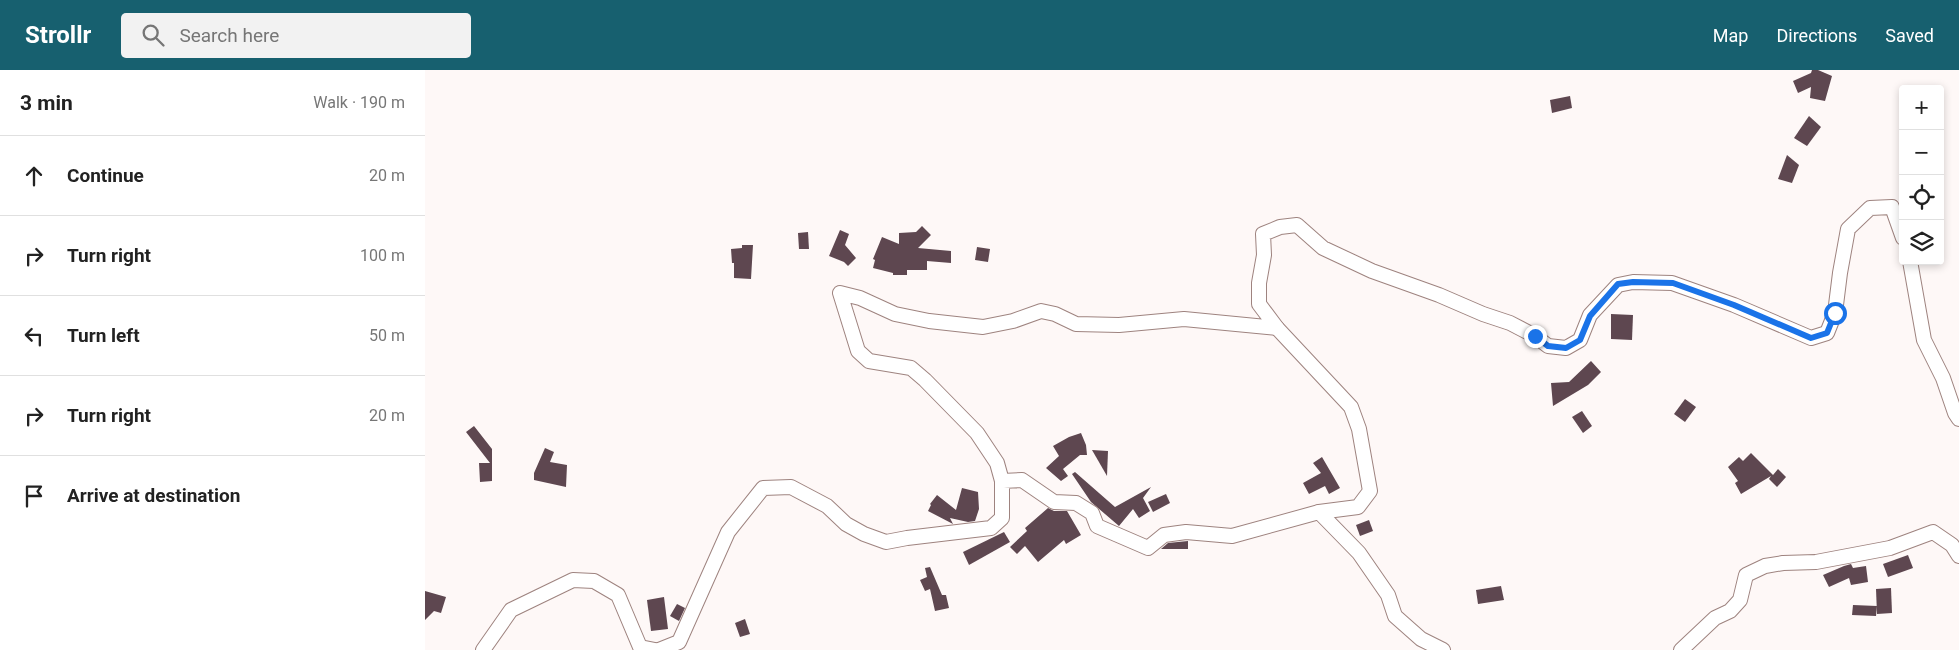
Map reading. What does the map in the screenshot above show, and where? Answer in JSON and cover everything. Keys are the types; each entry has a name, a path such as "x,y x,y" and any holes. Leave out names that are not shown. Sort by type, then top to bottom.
{"street":[{"path":"1002,481 1022,480 1055,502 1076,503 1092,513 1097,526 1148,548 1164,535 1186,532 1232,536 1319,512 1358,507 1370,491 1359,429 1351,407 1277,328 1259,304 1259,284 1264,255 1263,234 1280,227 1297,225 1323,248 1372,271 1511,323 1535,336 1548,346 1566,348 1580,340 1590,316 1618,284 1633,282 1673,283 1734,305 1811,338 1827,333 1835,313 1840,273 1849,229 1870,208 1892,207 1899,227"},
{"path":"1911,265 1924,340 1943,378 1955,413 1959,419"},
{"path":"483,650 511,610 573,580 595,581 618,595 640,646 657,650 679,642 728,532 763,488 791,487 827,506 846,524 863,534 886,542 915,536 991,528 1002,518 1002,481 997,463 977,433 911,368 869,361 858,351 840,292 860,298 895,314 929,321 983,327 1013,321 1041,312 1055,314 1076,324 1119,325 1184,319 1277,328"},
{"path":"1319,512 1359,553 1388,595 1395,616 1421,639 1443,650"},
{"path":"1681,650 1715,618 1730,611 1741,600 1746,574 1765,566 1783,562 1815,562 1890,548 1933,532 1952,545 1959,556"}],"building":[{"path":"1812,70 1818,70 1832,76 1825,101 1810,98 1811,87 1798,93 1793,81 1811,73"},
{"path":"1570,96 1572,108 1552,113 1550,100"},
{"path":"1809,116 1821,127 1807,146 1794,138"},
{"path":"1787,155 1799,165 1792,183 1778,179"},
{"path":"922,226 931,235 918,248 951,251 951,263 927,261 927,270 907,270 907,275 893,275 893,273 873,268 875,260 873,259 882,237 899,244 899,233 916,232"},
{"path":"840,230 849,234 845,245 856,258 848,266 844,262 829,256"},
{"path":"808,232 809,249 799,249 798,233"},
{"path":"742,245 753,245 751,279 734,278 734,263 732,263 731,249 742,248"},
{"path":"977,247 990,249 988,262 975,260"},
{"path":"1611,314 1633,315 1632,340 1611,339"},
{"path":"1591,361 1601,372 1588,385 1553,406 1551,383 1569,382"},
{"path":"1685,399 1696,407 1685,422 1674,414"},
{"path":"1582,411 1592,426 1583,433 1572,417"},
{"path":"474,426 492,449 492,481 480,482 479,463 490,463 466,432"},
{"path":"1081,433 1086,445 1087,455 1080,455 1063,469 1068,476 1061,481 1046,468 1059,456 1053,446"},
{"path":"545,448 554,452 550,462 567,465 566,487 534,480 534,473"},
{"path":"1092,450 1108,451 1107,476"},
{"path":"1751,453 1773,475 1778,469 1786,477 1777,487 1769,479 1771,476 1741,494 1735,483 1738,481 1728,467 1739,457 1743,461"},
{"path":"1322,457 1340,488 1329,494 1325,486 1309,494 1303,483 1321,473 1313,463"},
{"path":"1075,472 1115,507 1151,487 1143,498 1150,511 1139,518 1133,509 1119,526 1091,502 1072,474"},
{"path":"962,488 978,492 979,509 975,521 968,522 950,518 953,524 928,511 930,504 937,495 956,510"},
{"path":"1166,494 1170,503 1153,512 1148,502"},
{"path":"1048,508 1054,511 1067,511 1081,535 1066,544 1064,540 1038,562 1025,546 1017,554 1010,547 1027,531 1025,528"},
{"path":"1369,520 1373,531 1360,536 1356,525"},
{"path":"1004,532 1010,542 969,565 963,552"},
{"path":"1188,541 1188,549 1161,549 1168,543"},
{"path":"1908,555 1913,568 1888,577 1883,564"},
{"path":"1851,564 1853,568 1866,566 1868,582 1851,585 1849,578 1829,587 1823,575"},
{"path":"930,567 942,595 946,595 949,608 935,611 930,589 925,591 920,580 927,577 925,568"},
{"path":"1501,586 1504,600 1478,604 1476,590"},
{"path":"1891,588 1892,613 1877,614 1876,589"},
{"path":"425,591 446,597 441,613 434,611 425,620"},
{"path":"664,597 668,629 651,631 647,600"},
{"path":"677,604 685,608 679,621 670,616"},
{"path":"1853,605 1877,606 1876,616 1852,615"},
{"path":"745,619 750,634 740,637 735,623"}],"route":[{"path":"1535,336 1548,346 1566,348 1580,340 1590,316 1618,284 1633,282 1673,283 1734,305 1811,338 1827,333 1835,313"}]}
